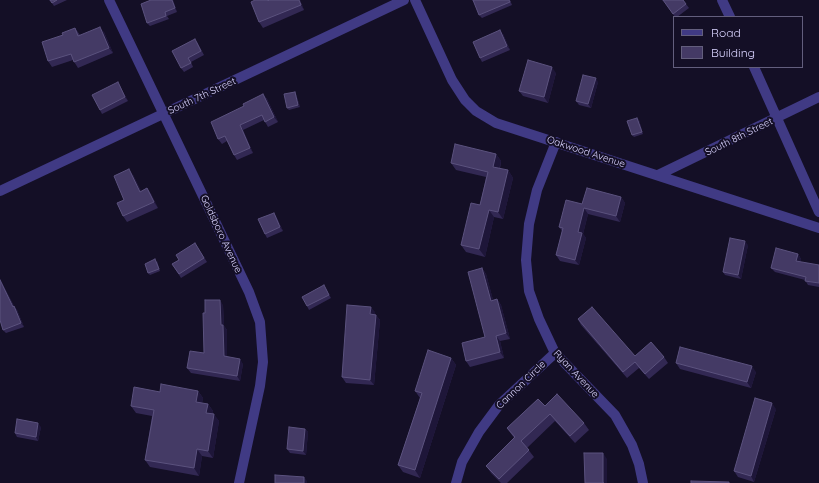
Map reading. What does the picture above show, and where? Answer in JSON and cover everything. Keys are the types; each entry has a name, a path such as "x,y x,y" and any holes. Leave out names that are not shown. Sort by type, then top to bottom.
{"street":[{"name":"Goldsboro Avenue","path":"110,0 249,292 260,322 263,362 255,410 239,483"},
{"name":"South 7th Street","path":"0,191 404,0"},
{"name":"Oakwood Avenue","path":"415,0 452,80 465,100 476,111 496,123 819,228"},
{"path":"722,0 730,16"},
{"path":"754,68 819,212"},
{"name":"South 8th Street","path":"658,175 819,97"},
{"name":"Ryan Avenue","path":"556,142 537,190 529,224 526,260 529,291 539,320 554,353 615,415 632,445 639,464 643,483"},
{"name":"Cannon Circle","path":"456,483 462,462 479,432 499,405 554,353"}],"building":[{"path":"50,0 57,0 52,3"},
{"path":"151,0 172,0 175,8 165,12 166,16 147,23 141,4"},
{"path":"255,0 299,0 301,5 259,22 251,2"},
{"path":"473,0 509,0 510,2 479,15"},
{"path":"663,0 683,0 686,4 673,14"},
{"path":"100,27 109,48 74,62 71,54 48,61 42,42 63,35 62,33 75,28 78,36"},
{"path":"500,30 507,46 480,58 473,42"},
{"path":"195,39 201,51 188,58 191,63 181,68 172,51"},
{"path":"528,60 552,67 544,97 519,91"},
{"path":"583,75 596,78 588,104 576,101"},
{"path":"118,82 125,97 100,110 92,95"},
{"path":"295,92 298,105 287,108 284,94"},
{"path":"263,94 274,117 265,122 262,115 240,125 250,148 234,155 225,136 218,139 211,122 244,106 243,104"},
{"path":"637,118 642,132 632,135 627,121"},
{"path":"455,144 496,154 493,167 508,170 498,212 489,210 479,249 461,245 471,203 480,205 488,172 451,163"},
{"path":"129,169 140,192 147,188 154,202 123,216 117,203 124,200 114,176"},
{"path":"587,188 621,197 616,216 584,208 578,232 582,233 575,260 556,255 563,228 559,227 566,200 582,204"},
{"path":"274,213 280,227 265,234 258,219"},
{"path":"730,238 745,241 738,275 723,272"},
{"path":"195,243 204,258 179,274 172,264 179,260 176,255"},
{"path":"776,248 798,254 796,261 819,265 819,283 805,281 806,277 771,268"},
{"path":"155,259 159,269 148,273 145,264"},
{"path":"482,268 491,301 497,299 506,333 496,336 500,352 466,361 462,343 485,337 468,272"},
{"path":"0,280 21,323 3,330 0,320"},
{"path":"324,285 329,295 307,306 302,297"},
{"path":"205,300 220,300 221,325 223,325 224,356 240,359 237,376 187,368 190,351 204,353 203,313 205,313"},
{"path":"347,305 371,307 370,314 376,315 370,380 342,377"},
{"path":"592,307 635,356 651,342 664,357 645,374 635,362 623,372 578,319"},
{"path":"680,347 752,366 747,382 676,363"},
{"path":"428,350 451,358 415,470 398,465 422,393 415,391"},
{"path":"161,384 198,391 196,402 208,404 206,413 214,414 208,451 197,449 194,468 145,460 154,410 131,406 134,387 160,392"},
{"path":"557,394 584,423 570,436 550,414 521,441 529,450 499,479 486,466 515,437 507,428 538,399 545,406"},
{"path":"755,398 772,403 751,476 734,471"},
{"path":"17,419 38,423 36,437 15,433"},
{"path":"289,427 305,429 303,451 287,449"},
{"path":"584,453 603,453 603,483 585,483"},
{"path":"275,475 304,477 304,483 275,483"},
{"path":"691,481 729,482 729,483 691,483"}]}
